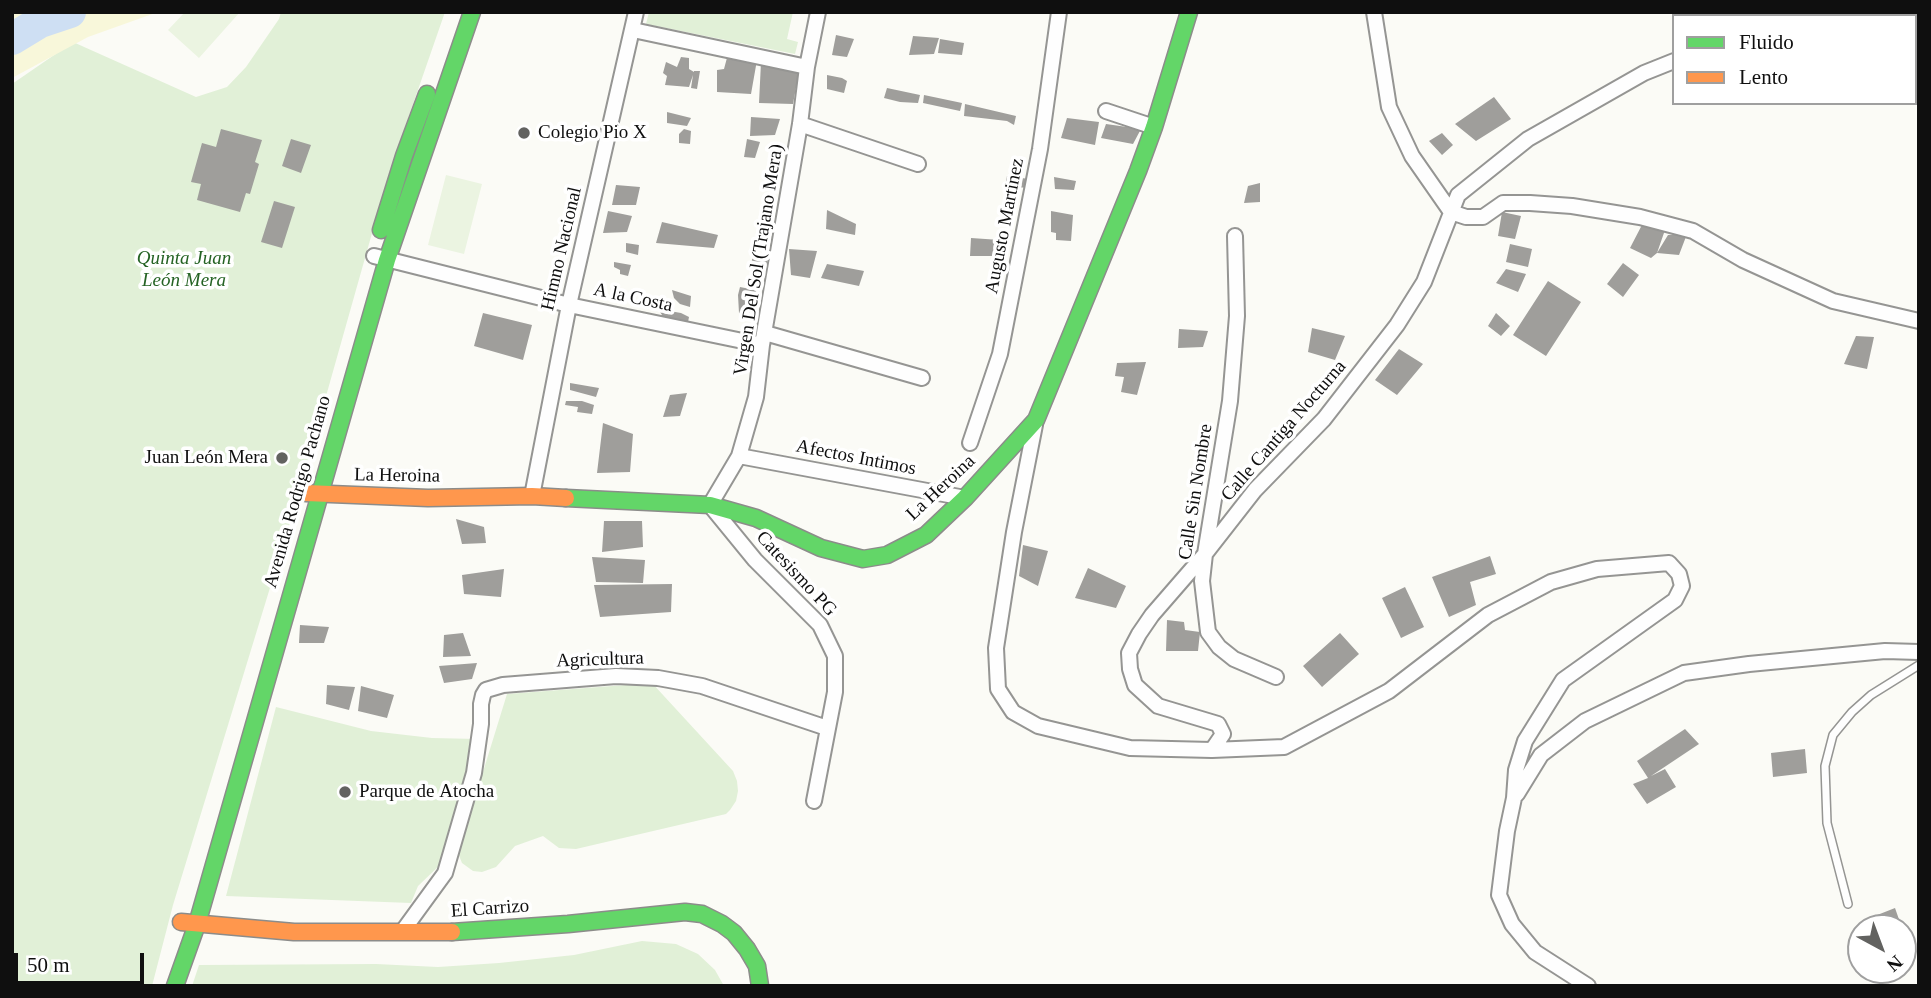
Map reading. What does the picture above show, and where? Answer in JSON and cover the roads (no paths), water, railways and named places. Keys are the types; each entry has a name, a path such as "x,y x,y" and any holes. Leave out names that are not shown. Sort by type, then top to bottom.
{"street":[{"name":"Avenida Rodrigo Pachano","path":"160,986 189,923 216,853 312,494 380,258 404,156 457,12"},
{"name":"Avenida Rodrigo Pachano","path":"380,258 472,12"},
{"name":"Himno Nacional","path":"532,496 569,305 636,12"},
{"name":"Virgen Del Sol (Trajano Mera)","path":"710,505 739,456 756,397 807,67 818,12"},
{"name":"Augusto Martinez","path":"970,443 1000,354 1040,149 1059,12"},
{"name":"La Heroina","path":"312,494 428,498 532,496 710,505 756,518 821,548 863,559 887,555 926,535 965,498 1036,420 1138,171 1189,12"},
{"path":"1374,12 1389,107 1412,156 1451,212 1466,217 1483,217 1503,203 1572,206 1640,216 1693,231 1743,260 1833,301 1919,320"},
{"path":"633,30 807,67"},
{"name":"Calle Cantiga Nocturna","path":"1212,750 1223,734 1218,724 1158,706 1135,685 1129,653 1139,634 1255,490 1324,419 1397,325 1424,282 1458,195 1528,139 1644,74 1672,62"},
{"path":"1106,111 1154,127"},
{"path":"800,124 918,164"},
{"name":"Calle Sin Nombre","path":"1235,236 1237,316 1230,401 1202,581 1208,632 1219,647 1234,659 1276,677"},
{"name":"A la Costa","path":"380,258 569,305 764,339 922,378"},
{"path":"1036,420 1014,532 996,648 998,689 1013,712 1038,726 1130,748 1212,750 1284,747 1389,691 1488,615 1551,582 1597,569 1670,564 1679,574 1682,586 1675,600 1563,680 1524,741 1516,770 1499,895 1512,924 1535,952 1588,986"},
{"name":"Afectos Intimos","path":"739,456 965,498"},
{"name":"Catesismo PG","path":"710,505 755,560 820,625 835,656 835,692 814,802"},
{"path":"1514,798 1541,755 1585,721 1684,673 1885,651 1919,652"},
{"name":"Agricultura","path":"402,932 445,873 474,773 481,704 486,690 503,685 616,676 658,678 702,686 827,728"},
{"name":"El Carrizo","path":"189,923 294,932 444,933 685,912 702,914 734,933 757,966 761,982"},
{"name":"Avenida Rodrigo Pachano","path":"175,986 189,923"}],"lane":[{"path":"1847,904 1827,823 1825,766 1833,735 1871,695 1919,665"}],"waterway":[{"path":"12,39 40,22 70,12"}],"place":[{"name":"Colegio Pio X","path":"524,133"},
{"name":"Juan León Mera","path":"282,458"},
{"name":"Parque de Atocha","path":"345,792"}],"park label":[{"name":"Quinta Juan León Mera","path":"184,270"}]}
